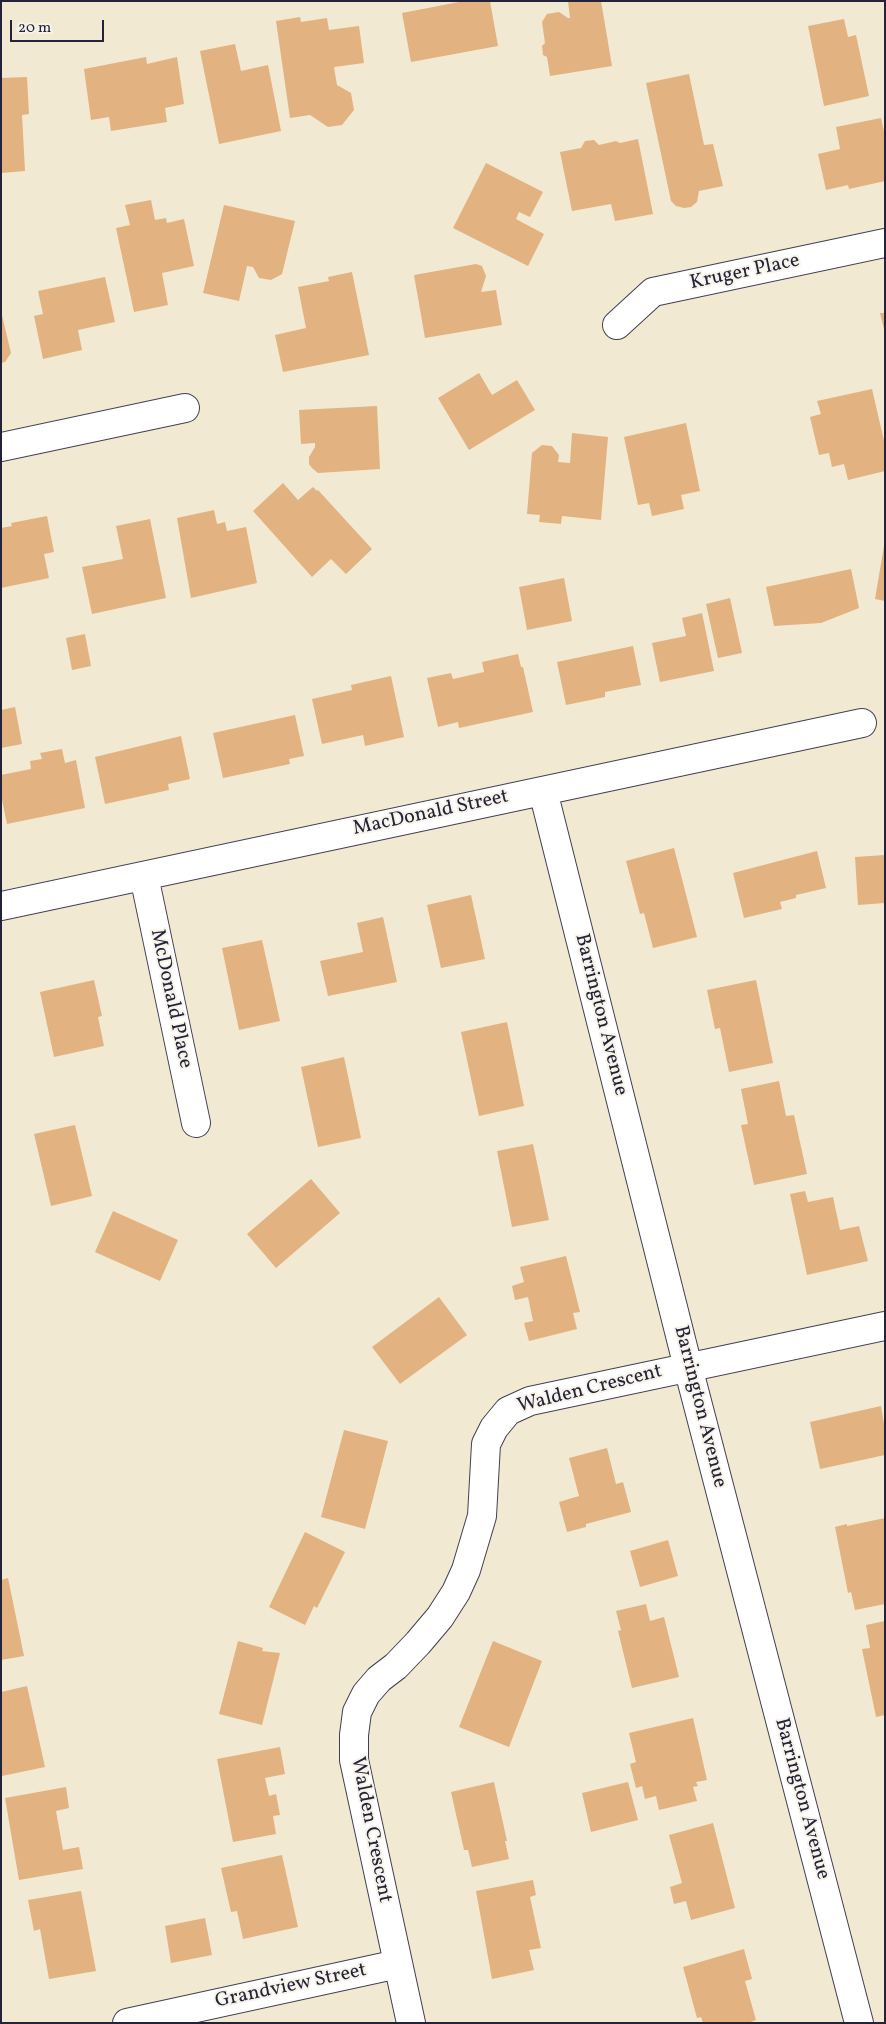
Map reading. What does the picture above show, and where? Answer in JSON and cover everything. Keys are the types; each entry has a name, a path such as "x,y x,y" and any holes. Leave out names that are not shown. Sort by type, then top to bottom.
{"street":[{"name":"Kruger Place","path":"617,325 654,292 885,243"},
{"path":"1,447 185,408"},
{"name":"MacDonald Street","path":"1,906 862,723"},
{"name":"Barrington Avenue","path":"543,791 688,1367 860,2023"},
{"name":"McDonald Place","path":"144,876 196,1122"},
{"name":"Walden Crescent","path":"411,2023 354,1760 354,1734 357,1712 366,1694 379,1678 396,1666 418,1644 440,1617 456,1592 466,1570 482,1516 486,1444 494,1428 508,1411 530,1401 885,1326"},
{"name":"Grandview Street","path":"126,2023 398,1964"}],"building":[{"path":"464,1 490,1 498,46 411,62 402,13"},
{"path":"568,1 601,1 612,66 550,76 547,57 543,55 542,46 545,43 542,22 547,14 559,12 570,18"},
{"path":"300,17 301,22 327,18 329,30 359,26 364,63 334,67 337,85 351,93 354,110 342,125 328,127 310,115 290,118 276,21"},
{"path":"844,19 848,37 856,35 869,96 824,106 808,26"},
{"path":"235,44 241,71 268,65 281,131 219,144 200,51"},
{"path":"146,57 147,64 177,57 184,104 165,108 167,122 111,131 109,117 91,120 84,69"},
{"path":"689,74 704,145 713,144 723,186 699,191 697,202 691,207 684,208 676,206 671,201 646,83"},
{"path":"27,77 29,114 22,115 25,171 1,173 1,78"},
{"path":"881,118 885,136 885,181 849,189 848,185 826,190 818,154 840,149 836,127"},
{"path":"638,139 653,214 615,221 611,204 572,211 560,152 581,148 585,141 594,140 599,145"},
{"path":"486,163 543,192 530,217 519,212 516,219 544,234 528,266 453,228"},
{"path":"151,200 155,220 166,218 167,223 184,219 194,266 162,273 168,305 134,312 116,228 130,225 125,205"},
{"path":"224,205 295,221 282,274 271,280 259,278 253,267 247,266 239,301 203,293"},
{"path":"476,264 482,266 486,276 481,292 496,290 502,325 425,338 414,275"},
{"path":"352,272 369,355 283,372 275,335 306,328 298,287 329,281 328,277"},
{"path":"105,277 115,322 78,330 82,350 43,359 34,316 43,314 38,291"},
{"path":"1,311 11,353 5,362 1,363"},
{"path":"880,313 885,313 885,329 884,329"},
{"path":"479,373 492,395 517,380 535,410 469,450 438,398"},
{"path":"872,389 885,445 885,471 848,480 844,464 832,467 829,453 819,455 810,417 821,414 817,401"},
{"path":"377,406 380,469 318,473 312,468 309,464 309,457 315,447 315,443 301,444 299,410"},
{"path":"686,423 700,491 681,495 684,509 652,516 649,503 638,505 624,437"},
{"path":"572,433 608,437 601,520 562,516 561,524 539,522 540,515 527,514 532,453 542,445 552,446 559,455 558,462 570,463"},
{"path":"283,483 298,500 313,487 318,490 372,549 346,574 331,559 312,577 253,511"},
{"path":"214,510 217,524 225,522 227,531 246,527 257,583 191,598 177,518"},
{"path":"47,516 54,552 44,554 49,578 1,588 1,528 12,526 11,523"},
{"path":"150,519 166,598 92,614 82,567 123,559 116,526"},
{"path":"885,546 885,601 875,599"},
{"path":"851,569 859,608 821,623 774,626 766,587"},
{"path":"564,578 572,621 527,630 519,587"},
{"path":"730,598 742,653 718,658 706,604"},
{"path":"702,613 714,671 660,682 652,643 686,636 682,618"},
{"path":"85,634 91,666 72,670 66,638"},
{"path":"633,646 641,685 605,692 605,697 566,705 557,662"},
{"path":"518,654 521,667 523,667 533,712 459,728 458,722 438,727 427,678 451,673 453,679 484,672 482,662"},
{"path":"391,676 404,737 365,746 363,735 322,744 312,699 352,690 351,685"},
{"path":"15,707 22,744 1,748 1,710"},
{"path":"295,715 304,756 289,759 290,764 223,778 213,733"},
{"path":"181,736 190,779 168,784 169,790 105,804 95,757"},
{"path":"62,749 65,763 76,760 85,808 7,824 1,795 1,775 31,769 30,761 42,759 40,753"},
{"path":"674,848 697,937 653,948 644,913 640,914 626,861"},
{"path":"817,851 826,888 796,895 796,898 780,902 782,909 744,918 733,873"},
{"path":"885,855 885,903 858,905 855,857"},
{"path":"471,895 485,959 441,968 427,905"},
{"path":"383,917 397,982 328,996 320,961 363,952 357,923"},
{"path":"262,940 280,1021 239,1030 222,948"},
{"path":"94,980 102,1016 98,1017 104,1046 54,1057 40,992"},
{"path":"756,980 773,1063 729,1072 720,1028 715,1029 707,990"},
{"path":"507,1022 524,1106 479,1116 461,1032"},
{"path":"344,1057 361,1138 318,1147 301,1067"},
{"path":"779,1081 786,1116 794,1115 807,1174 754,1185 741,1125 748,1124 741,1089"},
{"path":"75,1125 92,1196 51,1206 34,1134"},
{"path":"533,1144 549,1220 512,1227 497,1151"},
{"path":"311,1179 340,1213 276,1268 247,1234"},
{"path":"805,1191 808,1202 833,1197 840,1230 859,1226 868,1261 807,1275 790,1194"},
{"path":"113,1211 178,1240 160,1281 95,1252"},
{"path":"566,1256 580,1312 573,1313 577,1329 529,1341 524,1323 533,1321 528,1297 515,1300 512,1286 524,1282 520,1267"},
{"path":"439,1297 467,1335 400,1384 372,1347"},
{"path":"881,1406 885,1430 885,1455 820,1469 810,1422"},
{"path":"344,1430 388,1441 365,1529 321,1517"},
{"path":"607,1448 616,1484 623,1482 631,1512 586,1524 586,1527 567,1532 559,1502 579,1496 569,1458"},
{"path":"885,1518 885,1604 855,1610 851,1592 848,1593 835,1527"},
{"path":"305,1532 345,1552 317,1608 314,1606 305,1625 269,1607"},
{"path":"668,1540 678,1576 640,1587 630,1551"},
{"path":"8,1578 24,1656 1,1660 1,1580"},
{"path":"646,1604 650,1621 664,1617 679,1677 632,1688 618,1631 621,1630 616,1611"},
{"path":"885,1621 885,1715 876,1717 862,1649 870,1648 866,1625"},
{"path":"238,1641 263,1648 262,1651 280,1653 262,1725 219,1714"},
{"path":"493,1641 542,1661 509,1747 459,1727"},
{"path":"27,1686 45,1767 2,1776 1,1692"},
{"path":"693,1718 707,1780 696,1782 698,1786 693,1787 697,1801 659,1810 656,1796 645,1799 642,1786 636,1788 630,1764 636,1762 629,1733"},
{"path":"280,1747 285,1774 265,1778 269,1796 276,1794 280,1815 273,1816 276,1834 233,1842 217,1759"},
{"path":"494,1782 509,1859 472,1867 468,1850 464,1850 451,1792"},
{"path":"628,1782 638,1820 591,1832 582,1793"},
{"path":"66,1787 69,1808 56,1811 63,1850 79,1847 83,1869 19,1880 5,1798"},
{"path":"713,1823 735,1908 691,1920 686,1901 674,1904 670,1887 682,1883 669,1835"},
{"path":"282,1855 298,1927 243,1939 237,1911 231,1912 221,1868"},
{"path":"533,1880 536,1895 530,1897 541,1948 529,1950 534,1970 492,1979 476,1891"},
{"path":"81,1891 96,1971 49,1979 40,1929 34,1931 28,1900"},
{"path":"205,1918 212,1955 171,1963 165,1926"},
{"path":"744,1949 752,1979 745,1981 756,2020 748,2023 703,2023 701,2017 697,2018 683,1967"}]}
